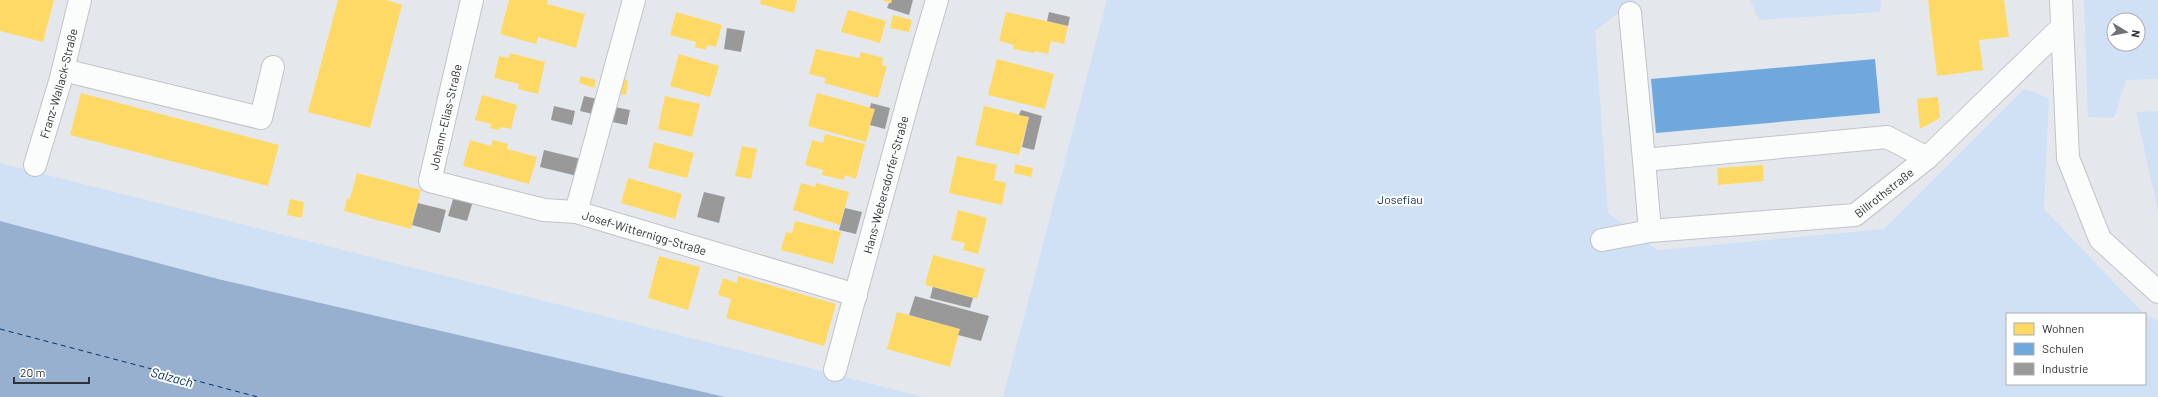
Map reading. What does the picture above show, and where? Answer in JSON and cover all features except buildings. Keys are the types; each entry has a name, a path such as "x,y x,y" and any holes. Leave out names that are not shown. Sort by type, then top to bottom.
{"street":[{"name":"Franz-Wallack-Straße","path":"35,166 63,70 80,0"},
{"name":"Johann-Elias-Straße","path":"472,0 430,181 544,210 576,212"},
{"name":"Hans-Webersdorfer-Straße","path":"835,370 912,86 937,0"},
{"path":"2061,0 2061,28 2068,158 2100,239 2158,292"},
{"name":"Josef-Witternigg-Straße","path":"628,1 576,212 856,295"},
{"path":"1630,13 1650,231"},
{"name":"Billrothstraße","path":"1602,240 1650,231 1855,215 1927,158 2061,28"},
{"path":"63,70 261,118 273,67"},
{"path":"1644,160 1887,137 1927,158"}],"green space":[{"name":"Josefiau","path":"1107,0 1635,0 1595,31 1608,213 1658,250 1884,229 2024,89 2049,98 2044,209 2144,313 2006,313 2006,385 2146,385 2146,314 2158,321 2158,397 1003,397"},
{"path":"1750,0 1881,0 1880,12 1759,20"},
{"path":"2084,0 2158,0 2158,79 2126,80 2114,118 2088,117"},
{"path":"2158,111 2158,211 2136,112"},
{"path":"0,163 924,397 725,397 218,279 0,221"}],"water":[{"name":"Salzach","path":"0,221 218,279 725,397 0,397"}],"ferry route":[{"path":"0,329 258,397"}]}
